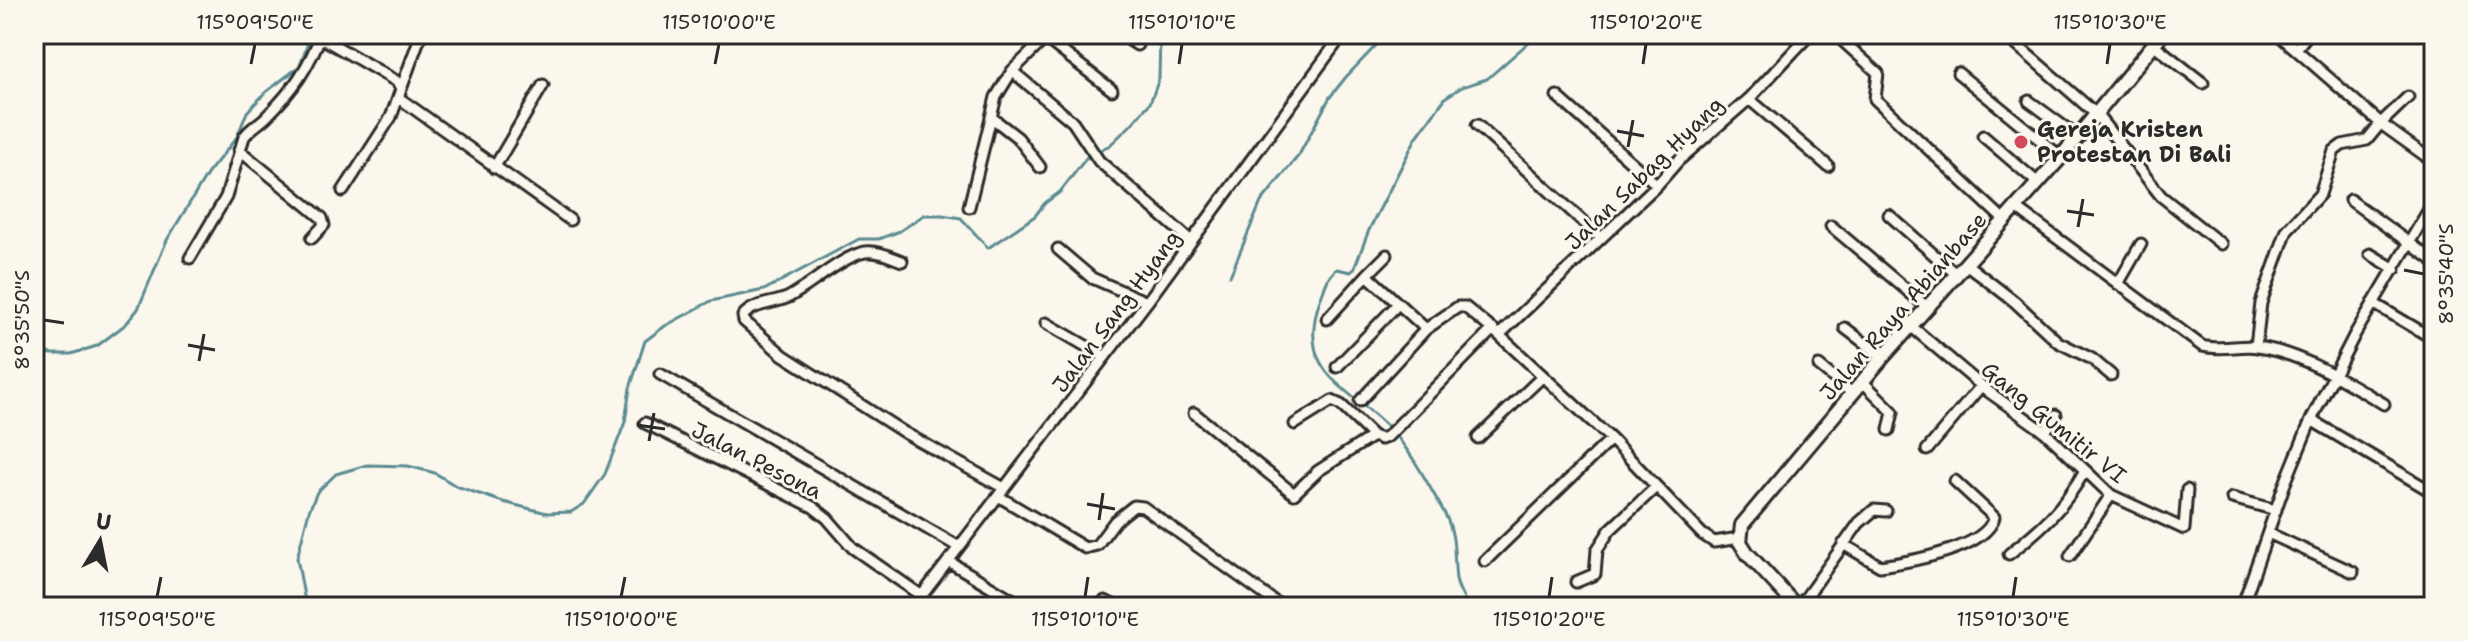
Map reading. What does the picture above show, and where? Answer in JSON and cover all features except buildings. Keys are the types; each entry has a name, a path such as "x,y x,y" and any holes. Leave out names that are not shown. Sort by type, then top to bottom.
{"main road":[{"name":"Jalan Raya Abianbase","path":"1739,538 1742,525 1753,510 1862,381 2061,157 2158,39"},
{"path":"1739,538 1747,553 1798,607"}],"street":[{"path":"34,40 37,34"},
{"path":"343,191 391,117 421,34"},
{"path":"1120,34 1137,45"},
{"name":"Jalan Sang Hyang","path":"913,607 1147,302 1343,34"},
{"name":"Jalan Sabag Hyang","path":"1194,413 1294,494 1318,471 1373,436 1381,439 1388,436 1657,185 1678,161 1749,99 1810,34"},
{"path":"1835,34 1878,73 1875,99 2004,220"},
{"path":"2004,34 2096,114 2161,196 2221,244"},
{"path":"2278,34 2381,123 2434,162"},
{"path":"2296,49 2308,34"},
{"path":"190,258 226,197 239,150 250,128 261,123 297,83 311,61 321,35 396,81 400,93 494,168 570,220"},
{"path":"969,207 1000,88 1012,71 1047,36 1112,90"},
{"path":"2158,39 2203,83"},
{"path":"1012,71 1073,122 1099,161 1191,241"},
{"path":"1958,73 2061,157"},
{"path":"494,168 543,85"},
{"path":"1557,96 1657,185"},
{"path":"2256,346 2261,303 2287,230 2320,194 2334,151 2342,145 2367,140 2408,97"},
{"path":"1749,99 1828,166"},
{"path":"2029,101 2078,137"},
{"path":"991,117 1018,138 1040,167"},
{"path":"1477,125 1601,238"},
{"path":"1983,136 2038,183"},
{"path":"239,150 322,218 324,225 312,238"},
{"path":"2350,200 2434,261"},
{"path":"2242,607 2311,420 2373,303 2434,201"},
{"path":"2015,207 2202,346 2235,349 2256,346 2286,354 2334,375 2384,404"},
{"path":"1889,215 1957,275"},
{"path":"1831,226 1928,308"},
{"path":"2118,284 2141,244"},
{"path":"1058,249 1092,278 1147,302"},
{"path":"902,261 864,252 838,263 811,285 784,299 749,309 743,316 744,321 783,355 1085,548 1097,545 1115,521 1134,506 1143,507 1282,607"},
{"path":"2370,254 2395,269"},
{"path":"1327,319 1387,255"},
{"path":"1966,264 2015,302 2058,342 2092,359 2111,375"},
{"path":"1367,275 1426,329"},
{"path":"2373,303 2432,338"},
{"path":"1337,367 1398,304"},
{"path":"1360,401 1426,329 1461,306 1496,332 1611,439 1711,541 1739,538"},
{"path":"1046,323 1105,357"},
{"name":"Gang Gumitir VI","path":"1912,327 1981,386 2045,432 2111,495 2184,529 2187,490"},
{"path":"1845,328 1883,357"},
{"path":"1819,366 1852,393"},
{"path":"660,374 959,547"},
{"path":"1478,438 1543,376"},
{"path":"1862,381 1893,412 1889,430"},
{"path":"1927,450 1981,386"},
{"path":"1295,424 1332,401 1341,405 1373,436"},
{"path":"2045,432 2056,415"},
{"path":"2311,420 2434,493"},
{"name":"Jalan Pesona","path":"645,423 813,507 853,548 922,596"},
{"path":"1485,561 1611,439"},
{"path":"2009,554 2068,500 2084,472"},
{"path":"1843,544 1880,566 1937,555 1972,541 1992,524 1994,517 1955,481"},
{"path":"1576,582 1595,574 1597,550 1610,530 1656,487"},
{"path":"2070,556 2111,495"},
{"path":"2232,498 2276,510"},
{"path":"1798,607 1867,514 1874,510 1886,511"},
{"path":"2268,533 2353,572"},
{"path":"948,561 1025,607"},
{"path":"1096,607 1105,601 1117,607"}],"waterway":[{"path":"34,350 71,354 97,346 126,324 138,309 167,240 208,173 237,137 247,112 266,92 300,66 311,34"},
{"path":"306,607 297,558 317,492 336,474 367,465 408,466 435,473 456,486 503,502 547,513 571,512 584,504 605,474 625,422 630,388 645,341 665,326 711,301 764,290 859,239 879,239 900,231 924,215 961,218 988,248 1035,216 1045,203 1060,192 1087,157 1110,145 1150,103 1159,79 1160,34"},
{"path":"1230,276 1261,202 1299,155 1330,97 1387,34"},
{"path":"1468,607 1457,582 1453,539 1445,514 1401,441 1345,391 1321,364 1315,346 1314,326 1328,279 1337,269 1351,272 1354,269 1369,230 1416,138 1446,97 1462,87 1487,79 1538,34"}],"place":[{"name":"Gereja Kristen Protestan Di Bali","path":"2021,142"}]}
